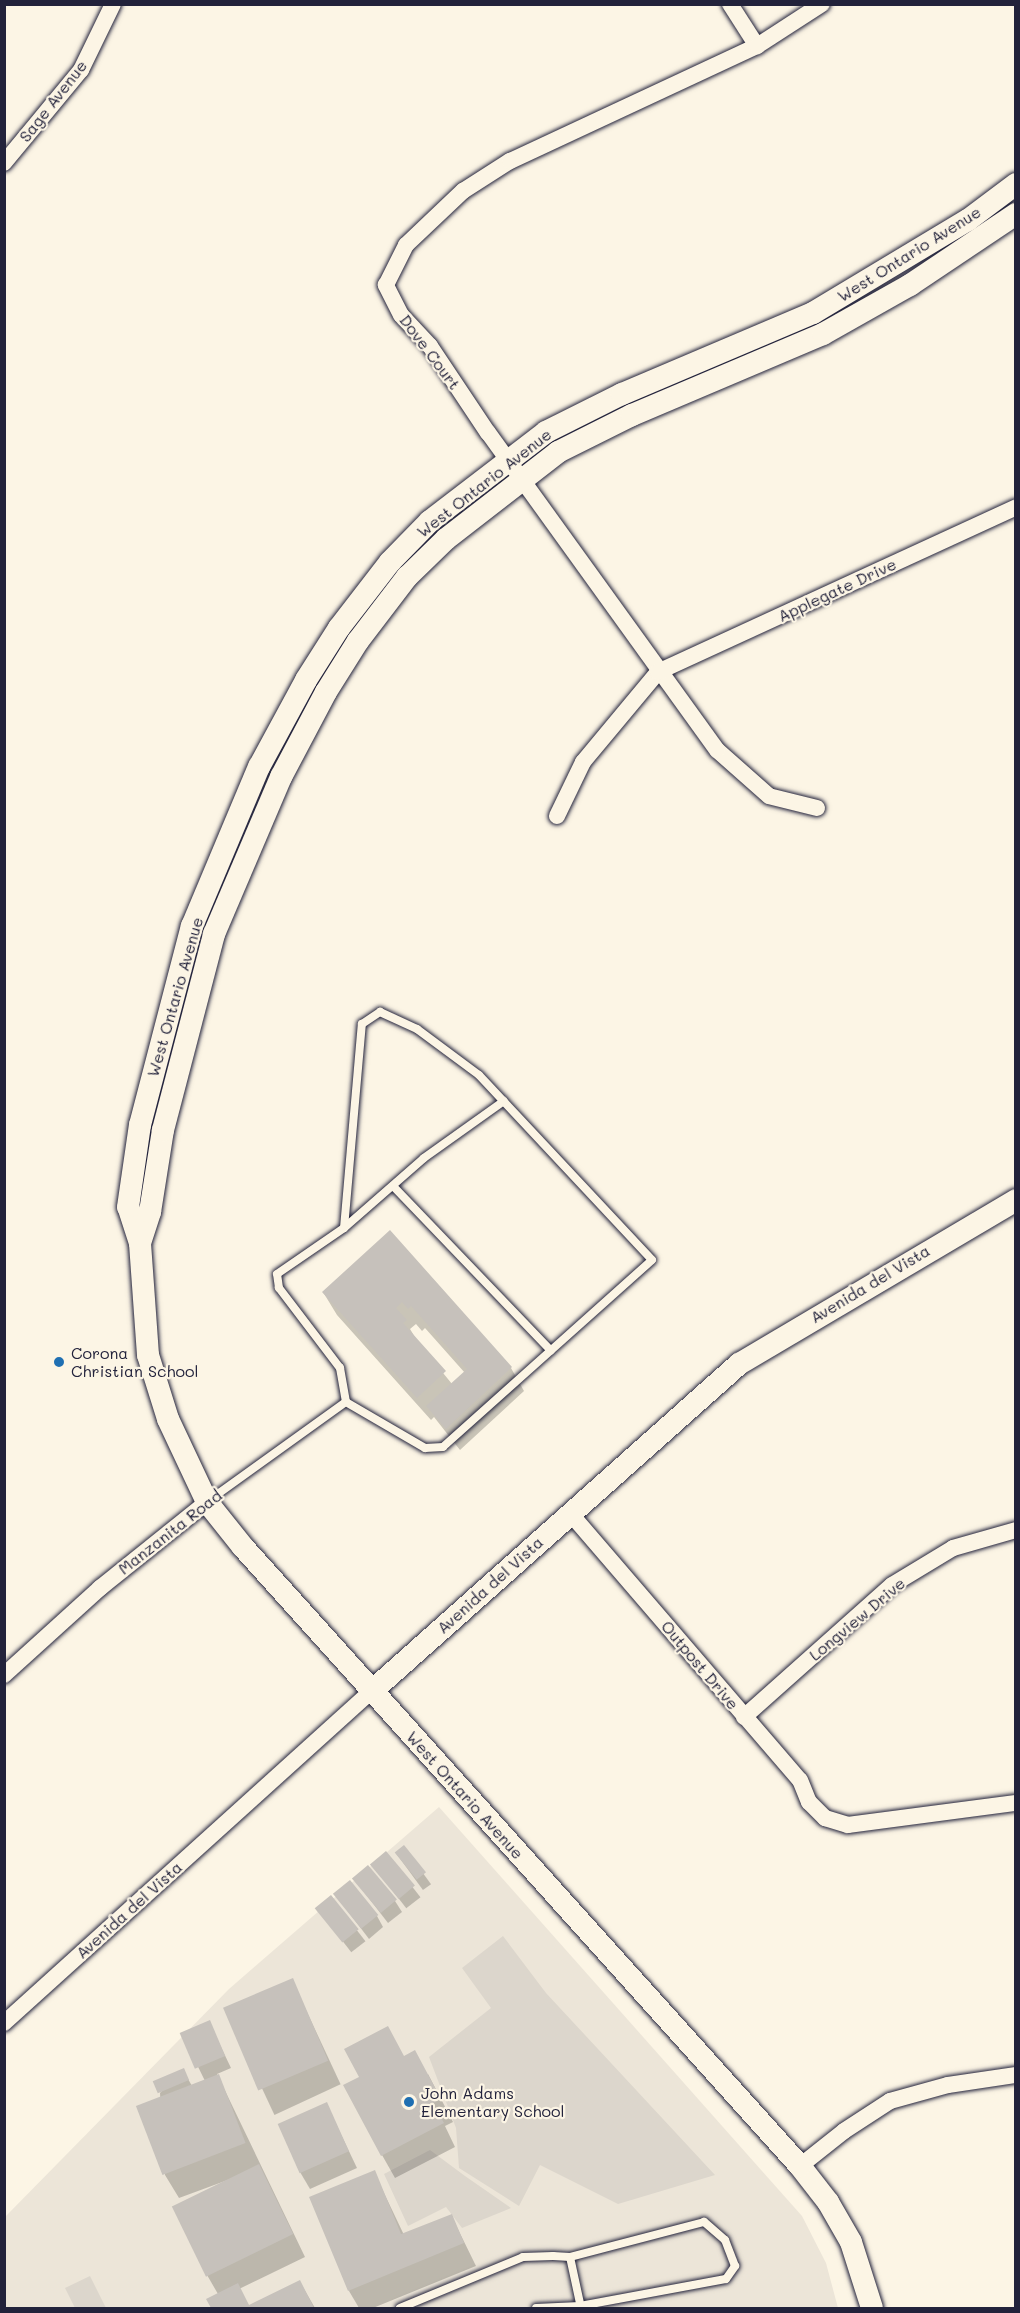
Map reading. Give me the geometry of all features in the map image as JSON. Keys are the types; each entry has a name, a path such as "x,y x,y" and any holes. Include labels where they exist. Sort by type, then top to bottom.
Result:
{"main road":[{"name":"West Ontario Avenue","path":"872,2308 851,2242 828,2202 800,2166 372,1691 207,1502 168,1419 148,1355 140,1243 128,1207 146,1102 192,926 260,767 333,637 390,562 430,521 546,432 622,394 813,313 958,227 1016,184"},
{"name":"West Ontario Avenue","path":"140,1243 150,1212 163,1130 214,934 281,777 326,692 358,641 407,577 446,539 558,452 632,415 823,334 919,279 1016,213"},
{"name":"Avenida del Vista","path":"372,1691 739,1364 1016,1200"}],"street":[{"name":"Sage Avenue","path":"4,163 81,70 113,4"},
{"path":"730,4 757,46"},
{"name":"Dove Court","path":"817,808 769,796 717,750 658,672 430,346 401,315 386,285 406,245 463,191 510,161 757,46 822,4"},
{"name":"Applegate Drive","path":"658,672 1016,507"},
{"path":"557,816 583,762 658,672"},
{"name":"Manzanita Road","path":"7,1667 207,1502"},
{"name":"Outpost Drive","path":"570,1513 744,1718 800,1780 809,1802 825,1818 848,1825 1016,1803"},
{"name":"Longview Drive","path":"744,1718 892,1585 953,1548 1016,1530"},
{"name":"Avenida del Vista","path":"4,2023 372,1691"},
{"path":"800,2166 844,2131 890,2102 948,2085 1016,2075"}],"lane":[{"path":"344,1228 363,1024 380,1012 417,1029 480,1075 652,1260 443,1448 425,1448 346,1402 340,1368 279,1288 277,1274 344,1228 393,1186 504,1101"},
{"path":"393,1186 551,1351"},
{"name":"Manzanita Road","path":"207,1502 346,1402"},
{"path":"399,2308 523,2257 570,2257 704,2222 725,2240 735,2266 726,2278 580,2307 536,2308"},
{"path":"570,2257 580,2307"}],"shaded area":[{"name":"John Adams Elementary School","path":"439,1807 802,2216 826,2263 838,2308 5,2308 4,2218 229,1989"},
{"path":"503,1936 546,1993 715,2175 618,2204 540,2165 519,2206 459,2168 456,2128 429,2057 491,2008 462,1968"},
{"path":"430,2150 511,2208 462,2228 446,2207 408,2226 384,2174"},
{"path":"90,2276 106,2308 75,2308 65,2288"}],"building":[{"path":"390,1230 512,1367 446,1429 426,1406 467,1369 411,1306 408,1309 402,1302 396,1308 407,1320 403,1323 446,1371 417,1398 322,1292"},
{"path":"404,1845 426,1872 417,1880 395,1853"},
{"path":"386,1851 415,1885 399,1899 370,1864"},
{"path":"368,1865 397,1899 381,1913 352,1878"},
{"path":"350,1880 378,1915 361,1929 333,1894"},
{"path":"331,1895 359,1929 342,1942 315,1908"},
{"path":"293,1978 328,2061 258,2091 223,2008"},
{"path":"210,2020 225,2056 195,2069 180,2033"},
{"path":"388,2026 404,2056 415,2050 441,2099 433,2103 444,2123 381,2156 343,2085 359,2077 344,2049"},
{"path":"184,2068 189,2080 158,2093 153,2081"},
{"path":"219,2074 246,2143 162,2175 136,2106"},
{"path":"327,2102 349,2151 300,2173 278,2124"},
{"path":"259,2164 293,2234 206,2277 172,2207"},
{"path":"375,2170 401,2234 452,2214 464,2243 348,2291 309,2197"},
{"path":"300,2280 314,2308 211,2308 206,2299 238,2283 249,2305"}],"place":[{"name":"Corona Christian School","path":"59,1362"},
{"name":"John Adams Elementary School","path":"409,2102"}]}
